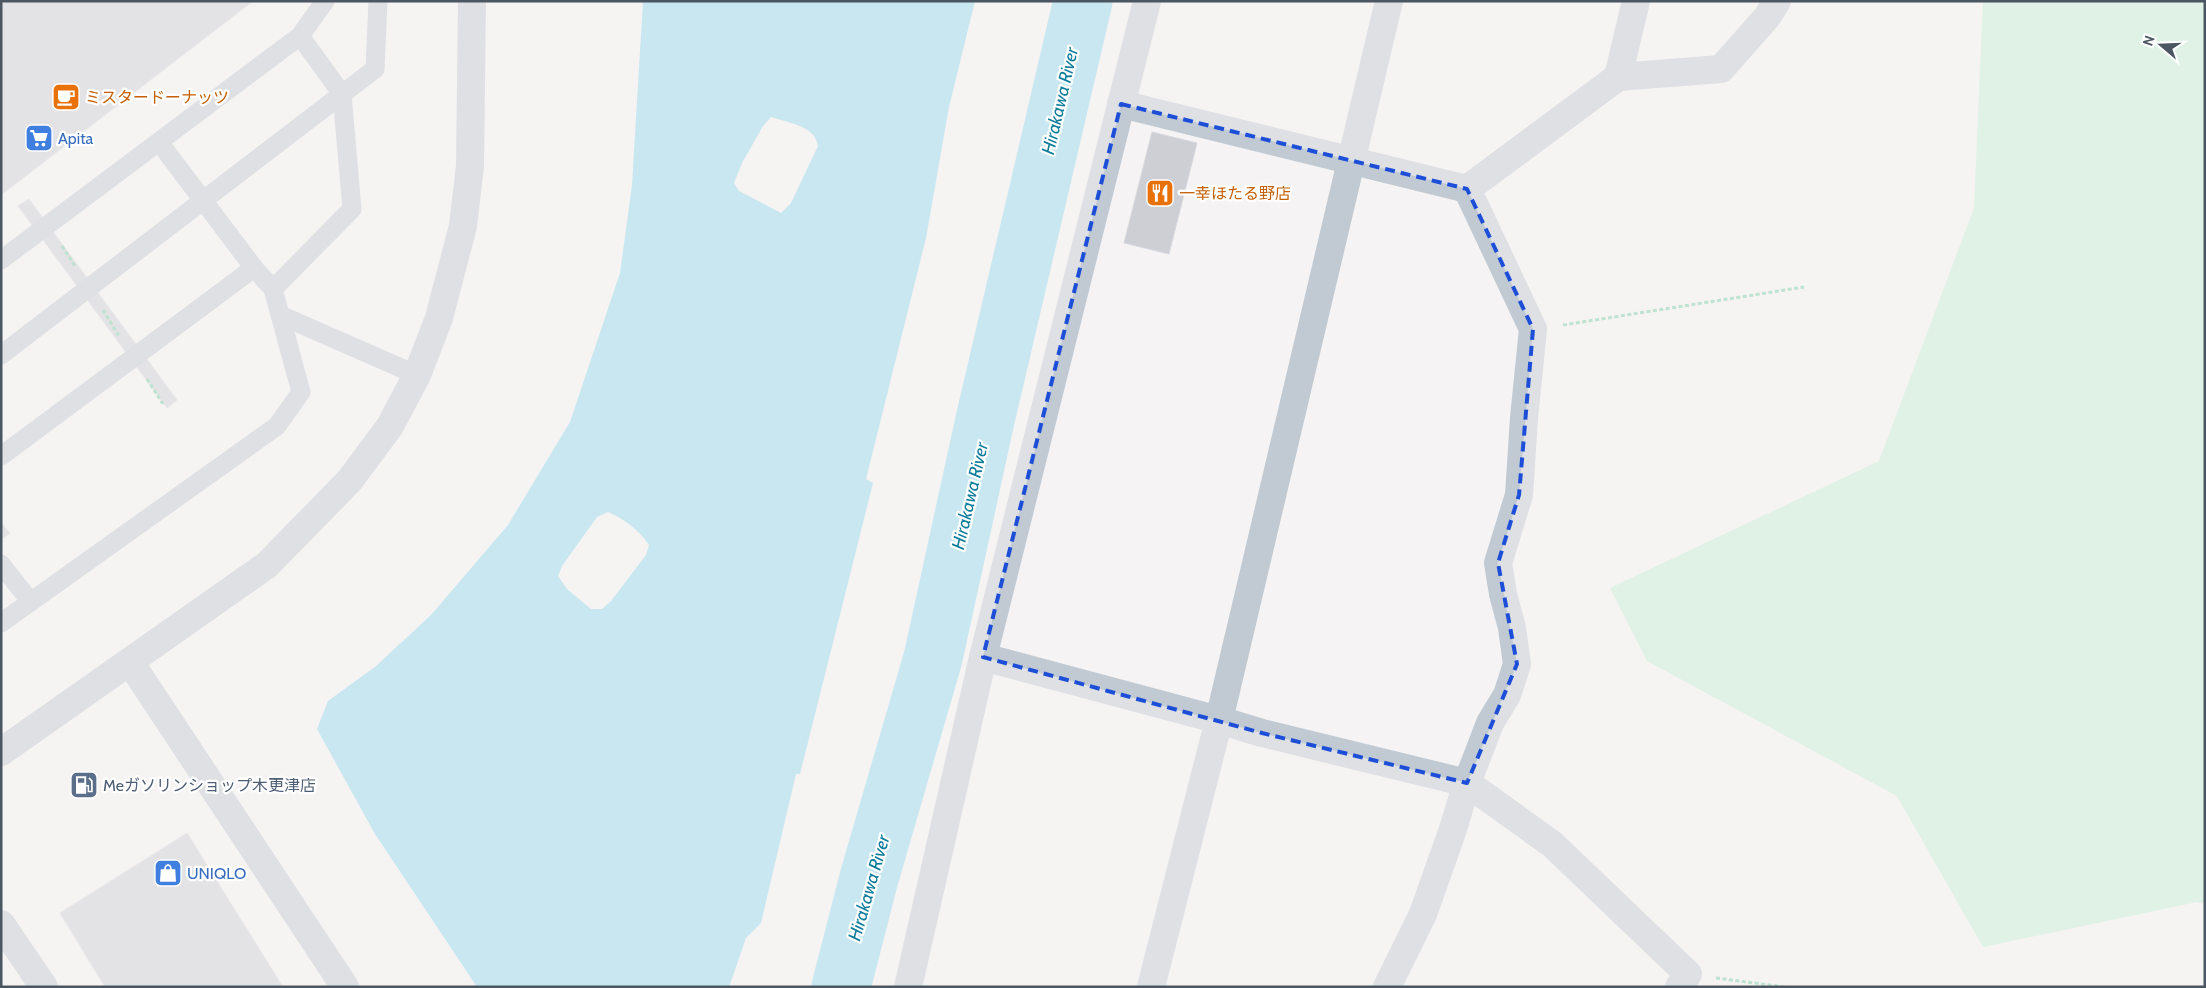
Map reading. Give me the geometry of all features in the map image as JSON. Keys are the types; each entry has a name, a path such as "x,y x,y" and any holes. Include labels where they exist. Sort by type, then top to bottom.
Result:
{"street":[{"path":"1,752 267,565 350,480 390,426 417,376 439,318 463,226 470,166 472,1"},
{"path":"908,987 983,657 1147,1"},
{"path":"1151,987 1219,720 1389,1"},
{"path":"1618,77 1636,1"},
{"path":"1467,189 1618,77 1721,69 1767,18 1777,1"},
{"path":"1121,104 1352,159 1467,189"},
{"path":"1387,987 1423,914 1467,783 1490,723 1508,695 1517,664 1512,628 1503,594 1498,563 1519,495 1533,329 1467,189"},
{"path":"983,657 1262,733 1467,783 1552,844 1684,981"},
{"path":"130,662 345,987"},
{"path":"1,924 44,987"}],"lane":[{"path":"1,260 300,36 325,1"},
{"path":"1,355 375,69 378,1"},
{"path":"273,289 352,210 342,94 300,36"},
{"path":"1,623 277,426 301,392 273,289 254,268 159,142"},
{"path":"1,456 254,268"},
{"path":"280,315 417,376"},
{"path":"1,564 30,601"}],"path":[{"path":"1533,329 1804,287"},
{"path":"1684,981 1785,987"}],"highlighted area":[{"path":"1121,104 1467,189 1533,329 1519,495 1498,563 1517,664 1467,783 1262,733 983,657"}],"green space":[{"path":"1983,1 2205,1 2205,904 2197,902 1983,947 1897,796 1647,661 1610,588 1879,461 1974,208"}],"water":[{"path":"643,1 975,1 949,107 926,238 866,479 873,483 800,774 796,774 761,923 746,938 729,987 477,987 375,834 317,729 328,701 376,666 431,615 508,525 570,422 620,273 632,185","holes":["771,117 806,129 812,133 818,146 791,203 781,213 739,191 734,183 742,163 763,126","608,512 620,518 641,534 649,545 646,555 611,601 602,609 591,609 567,589 558,576 562,566 597,517"]}],"building":[{"name":"Apita","path":"1,1 253,1 1,195"},
{"name":"一幸ほたる野店","path":"1152,132 1197,143 1169,254 1124,243"},
{"path":"29,199 177,400 167,408 18,206"},
{"path":"1,523 10,533 1,540"},
{"name":"UNIQLO","path":"187,833 283,987 105,987 60,913"}],"waterway":[{"name":"Hirakawa River","path":"841,987 869,878 933,658 985,420 1083,1"}],"place":[{"name":"ミスタードーナッツ","path":"66,97"},
{"name":"Apita","path":"39,138"},
{"name":"一幸ほたる野店","path":"1160,193"},
{"name":"Meガソリンショップ木更津店","path":"84,785"},
{"name":"UNIQLO","path":"168,873"}]}
